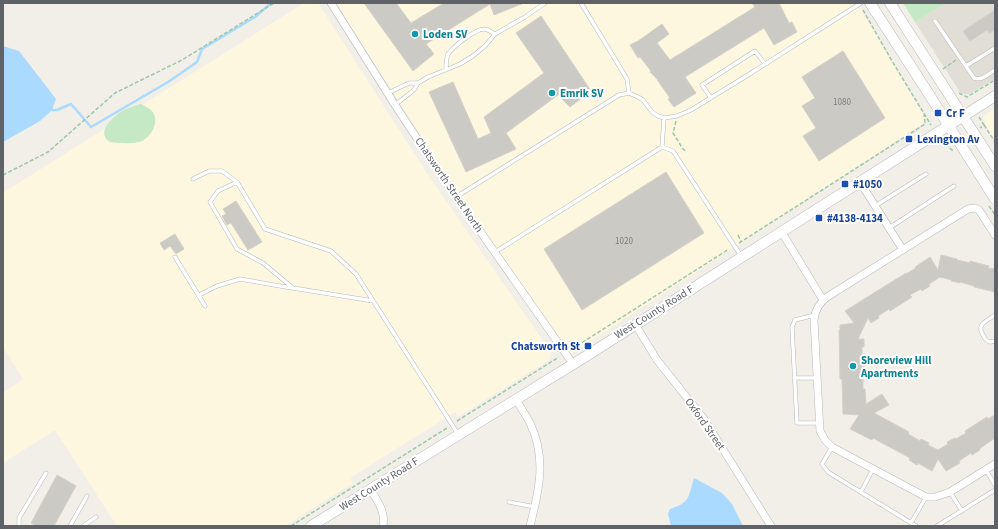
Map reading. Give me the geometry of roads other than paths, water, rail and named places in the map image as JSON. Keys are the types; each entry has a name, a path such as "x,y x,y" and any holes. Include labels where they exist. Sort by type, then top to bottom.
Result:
{"street":[{"name":"Chatsworth Street North","path":"331,3 395,105 456,197 573,364"},
{"path":"864,3 948,125 995,199"},
{"path":"890,3 995,166"},
{"name":"West County Road F","path":"311,526 573,364 995,96"},
{"path":"860,182 903,250"},
{"path":"995,235 979,210 975,208 968,209 823,300 815,315 820,431 825,440 832,447 926,497 935,497 950,492 995,464"},
{"path":"781,232 823,300"},
{"name":"Oxford Street","path":"636,324 657,360 704,420 771,526"},
{"path":"516,399 535,436 540,464 539,490 530,526"},
{"path":"370,489 381,507 383,514 383,526"}],"lane":[{"path":"395,105 414,90 418,83 435,73 460,64 485,46 495,34 525,17 545,3"},
{"path":"581,3 627,79 629,93"},
{"path":"456,197 619,95 629,93 638,97 643,100 652,112 664,118 675,116 691,110 864,3"},
{"path":"935,21 974,78 980,79 995,70"},
{"path":"446,70 448,55 457,44 480,29 486,29 495,34"},
{"path":"966,66 995,48"},
{"path":"711,98 702,85 756,51 765,64"},
{"path":"388,93 409,83 418,83"},
{"path":"662,147 664,118"},
{"path":"662,147 673,151 741,257"},
{"path":"494,253 662,147"},
{"path":"193,179 209,171 222,171 237,182 265,229 331,250 356,274 458,435"},
{"path":"875,206 926,174"},
{"path":"237,182 218,190 210,202 237,248 263,263 293,288"},
{"path":"889,228 954,186"},
{"path":"175,257 206,306"},
{"path":"199,295 217,286 240,280 374,301"},
{"path":"815,315 795,320 792,328 797,423 819,423"},
{"path":"995,315 982,324 980,328 981,333 986,340 990,342 995,341"},
{"path":"794,378 817,378"},
{"path":"832,447 822,464 828,472 916,526"},
{"path":"861,492 872,469"},
{"path":"986,470 995,485"},
{"path":"19,526 19,518 46,472"},
{"path":"937,526 995,490"},
{"path":"950,492 962,511"},
{"path":"70,526 87,496"},
{"path":"911,523 926,497"},
{"path":"509,502 535,507"},
{"path":"83,526 96,517"}],"water":[{"path":"3,46 19,51 56,99 52,110 40,121 3,142"},
{"path":"694,478 722,493 732,504 743,526 671,526 668,514 670,509 682,504 688,498"}],"waterway":[{"path":"52,110 57,110 71,104 91,127 168,82 197,62 202,49 255,17 271,3"}],"place":[{"name":"Loden SV","path":"415,34"},
{"name":"Emrik SV","path":"552,93"},
{"name":"Cr F","path":"938,113"},
{"name":"Lexington Av","path":"909,139"},
{"name":"#1050","path":"845,184"},
{"name":"#4138-4134","path":"819,218"},
{"name":"Chatsworth St","path":"588,346"},
{"name":"Shoreview Hill Apartments","path":"853,366"}]}
